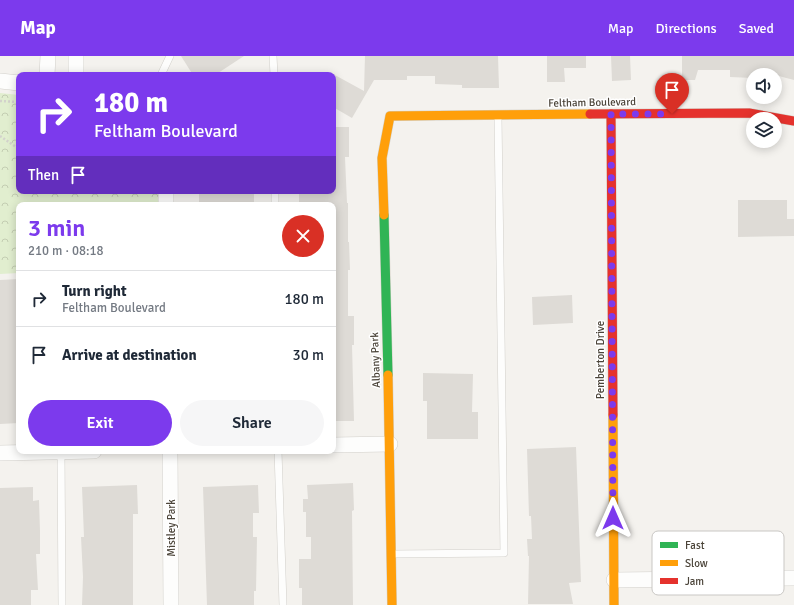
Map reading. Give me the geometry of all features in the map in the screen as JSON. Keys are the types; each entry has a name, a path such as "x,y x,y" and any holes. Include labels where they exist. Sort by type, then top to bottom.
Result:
{"street":[{"path":"47,72 48,56"},
{"path":"76,56 76,72"},
{"path":"0,81 16,83"},
{"name":"Feltham Boulevard","path":"390,116 749,113 794,121"},
{"name":"Pemberton Drive","path":"611,114 614,605"},
{"name":"Albany Park","path":"390,116 382,158 390,444 392,605"},
{"path":"336,445 390,444"},
{"path":"0,453 16,452"},
{"name":"Mistley Park","path":"170,454 171,605"},
{"path":"784,578 794,578"},
{"path":"614,580 652,580"}],"lane":[{"path":"162,72 170,56"},
{"path":"274,56 274,72"},
{"path":"391,554 504,553 498,115"},
{"path":"61,454 62,605"},
{"path":"278,454 283,605"}],"path":[{"path":"0,101 16,102"},
{"path":"0,136 16,147"}],"green space":[{"path":"0,93 16,95 16,194 158,194 158,202 16,202 16,273 0,274"}],"building":[{"path":"181,56 244,56 220,72 191,72"},
{"path":"365,56 498,56 499,88 462,88 462,85 435,84 435,76 407,76 407,80 374,80 352,118 336,109 336,76 364,91"},
{"path":"547,56 586,56 586,68 564,68 565,82 547,82"},
{"path":"611,56 630,56 631,80 612,81"},
{"path":"682,56 794,56 794,80 782,77 782,68 746,68 746,78 730,77 730,70 698,70 695,80 682,80"},
{"path":"336,127 349,127 349,157 345,157 350,270 348,270 348,316 354,316 354,345 352,345 354,421 336,421 336,202 299,202 299,194 336,194"},
{"path":"199,194 254,194 254,202 199,202"},
{"path":"738,200 787,200 787,219 794,219 794,236 738,237"},
{"path":"16,279 16,423 0,424 0,280"},
{"path":"572,295 573,323 533,325 532,297"},
{"path":"423,373 473,374 472,412 478,412 478,439 427,439 427,401 423,401"},
{"path":"576,447 581,582 569,583 573,604 528,604 529,556 527,539 532,539 531,516 529,516 527,449"},
{"path":"353,483 353,605 302,605 302,588 299,588 299,559 311,559 311,537 306,537 306,512 303,512 303,499 308,499 307,485"},
{"path":"137,485 138,514 133,514 133,605 82,605 83,577 81,537 84,537 82,487"},
{"path":"258,485 259,513 253,513 253,537 257,537 256,591 254,591 254,605 207,605 203,487"},
{"path":"33,487 33,501 39,500 40,554 36,554 38,590 31,590 31,605 0,605 0,488"}],"traffic: fast":[{"path":"384,215 388,375"}],"traffic: slow":[{"path":"384,215 382,158 390,116 590,114"},
{"path":"388,375 392,605"},
{"path":"613,415 614,605"}],"traffic: jam":[{"path":"590,114 749,113 794,121"},
{"path":"611,114 613,415"}],"route":[{"path":"613,518 611,114 672,114"}]}
